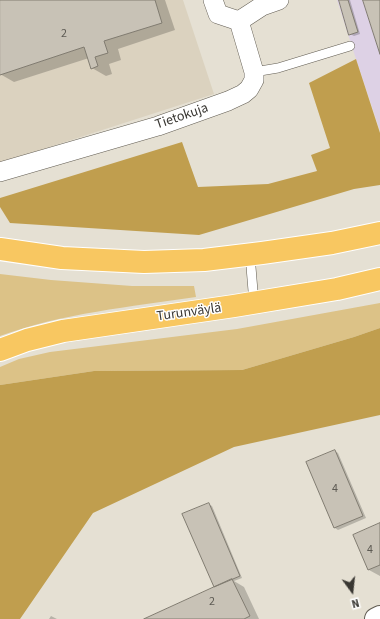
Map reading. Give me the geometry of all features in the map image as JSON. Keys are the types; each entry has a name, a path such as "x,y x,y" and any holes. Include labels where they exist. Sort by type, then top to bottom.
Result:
{"highway":[{"path":"0,249 62,258 144,262 204,260 332,243 380,233"},
{"name":"Turunväylä","path":"0,350 27,340 63,331 254,303 337,289 380,279"}],"street":[{"path":"213,0 218,14 239,21"},
{"path":"239,21 262,6 279,0"},
{"path":"239,21 254,72"},
{"name":"Tietokuja","path":"0,172 158,126 228,101 243,94 249,89 254,80 254,72"},
{"path":"376,619 380,617"}],"lane":[{"path":"254,72 278,68 350,46"},
{"path":"250,255 254,303"}],"shaded area":[{"path":"0,0 183,0 214,94 0,163"},
{"path":"337,0 380,0 380,131 356,59"},
{"path":"356,59 380,133 380,185 354,189 199,235 10,223 0,207 0,198 182,142 198,187 268,184 317,171 311,155 330,148 309,83"},
{"path":"0,274 51,280 132,286 194,286 196,297 72,316 24,328 0,336"},
{"path":"380,303 380,328 242,370 94,371 0,385 0,367 19,359 50,352 237,329"},
{"path":"380,328 380,415 234,447 93,513 20,619 0,619 0,385 94,371 242,370"}],"building":[{"path":"0,0 155,0 162,23 104,41 108,53 95,57 98,66 91,69 84,47 0,75"},
{"path":"339,0 348,0 358,32 349,35"},
{"path":"363,0 380,0 380,54"},
{"path":"335,450 363,516 334,528 306,462"},
{"path":"209,503 240,576 214,587 182,514"},
{"path":"380,523 380,565 368,570 353,535"},
{"path":"232,579 250,616 244,619 144,619"}]}
